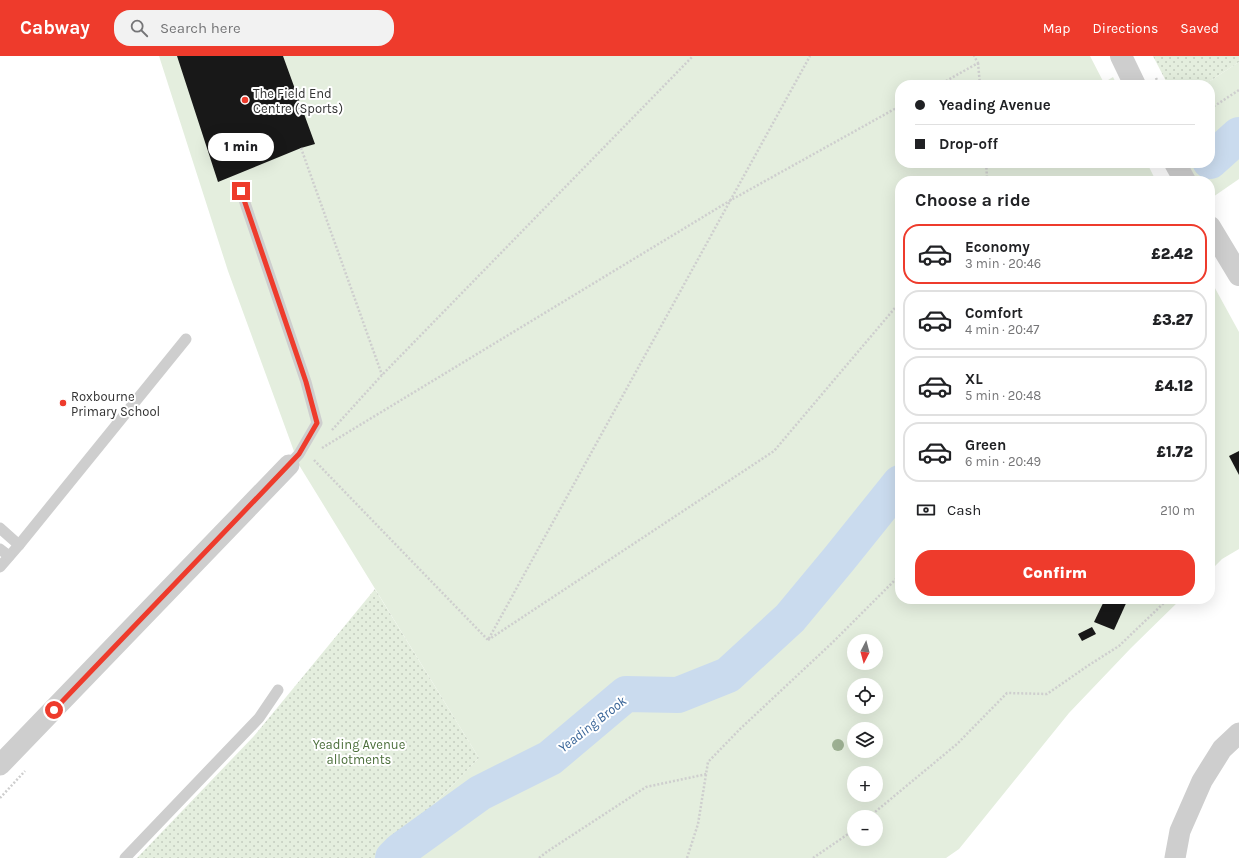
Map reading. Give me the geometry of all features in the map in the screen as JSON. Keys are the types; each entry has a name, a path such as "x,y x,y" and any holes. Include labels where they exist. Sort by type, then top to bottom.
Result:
{"street":[{"path":"1121,56 1133,80"},
{"path":"1215,241 1239,275"},
{"path":"0,765 289,465"},
{"path":"1175,858 1180,831 1202,781 1222,749 1239,733"}],"lane":[{"path":"241,191 306,382 317,423 299,454 289,465"},
{"path":"0,567 4,553 19,545 186,339"},
{"path":"0,528 19,545"},
{"path":"125,858 258,718 278,690"}],"path":[{"path":"330,432 382,375 693,56"},
{"path":"488,640 810,56"},
{"path":"974,56 978,63 980,80"},
{"path":"948,80 978,63"},
{"path":"1215,106 1239,90"},
{"path":"316,451 731,200 895,109"},
{"path":"301,148 382,375"},
{"path":"488,640 774,451 895,308"},
{"path":"310,455 488,640"},
{"path":"687,858 698,824 708,762 740,729 833,642 895,580"},
{"path":"878,810 957,744 1007,693 1047,694 1120,646 1163,604"},
{"path":"540,858 548,851 646,787 707,774"},
{"path":"814,858 847,835"}],"green space":[{"path":"159,56 1090,56 1102,80 895,80 895,168 1150,168 1154,176 895,176 895,604 1176,604 1131,648 1069,713 959,849 946,858 382,858 479,758 299,465 228,271"},
{"path":"1153,56 1239,56 1239,62 1212,80 1165,80"},
{"path":"1239,62 1239,179 1215,196 1215,176 1183,176 1180,168 1215,168 1215,80 1212,80"},
{"path":"1215,288 1239,332 1239,549 1222,559 1215,566"},
{"name":"Yeading Avenue allotments","path":"375,589 479,758 382,858 137,858 254,736"}],"building":[{"name":"The Field End Centre (Sports)","path":"177,56 283,56 315,144 301,148 218,182"},
{"path":"1239,451 1239,475 1229,456"},
{"path":"1103,604 1126,604 1114,630 1094,622"},
{"path":"1092,627 1096,634 1082,641 1078,634"}],"waterway":[{"name":"Yeading Brook","path":"1215,157 1239,135"},
{"name":"Yeading Brook","path":"393,858 401,850 480,793 550,758 626,694 678,695 728,675 790,618 895,489"}],"place":[{"name":"The Field End Centre (Sports)","path":"245,100"},
{"name":"Roxbourne Primary School","path":"63,403"}],"route":[{"path":"54,710 299,454 317,423 306,382 241,191"}]}
